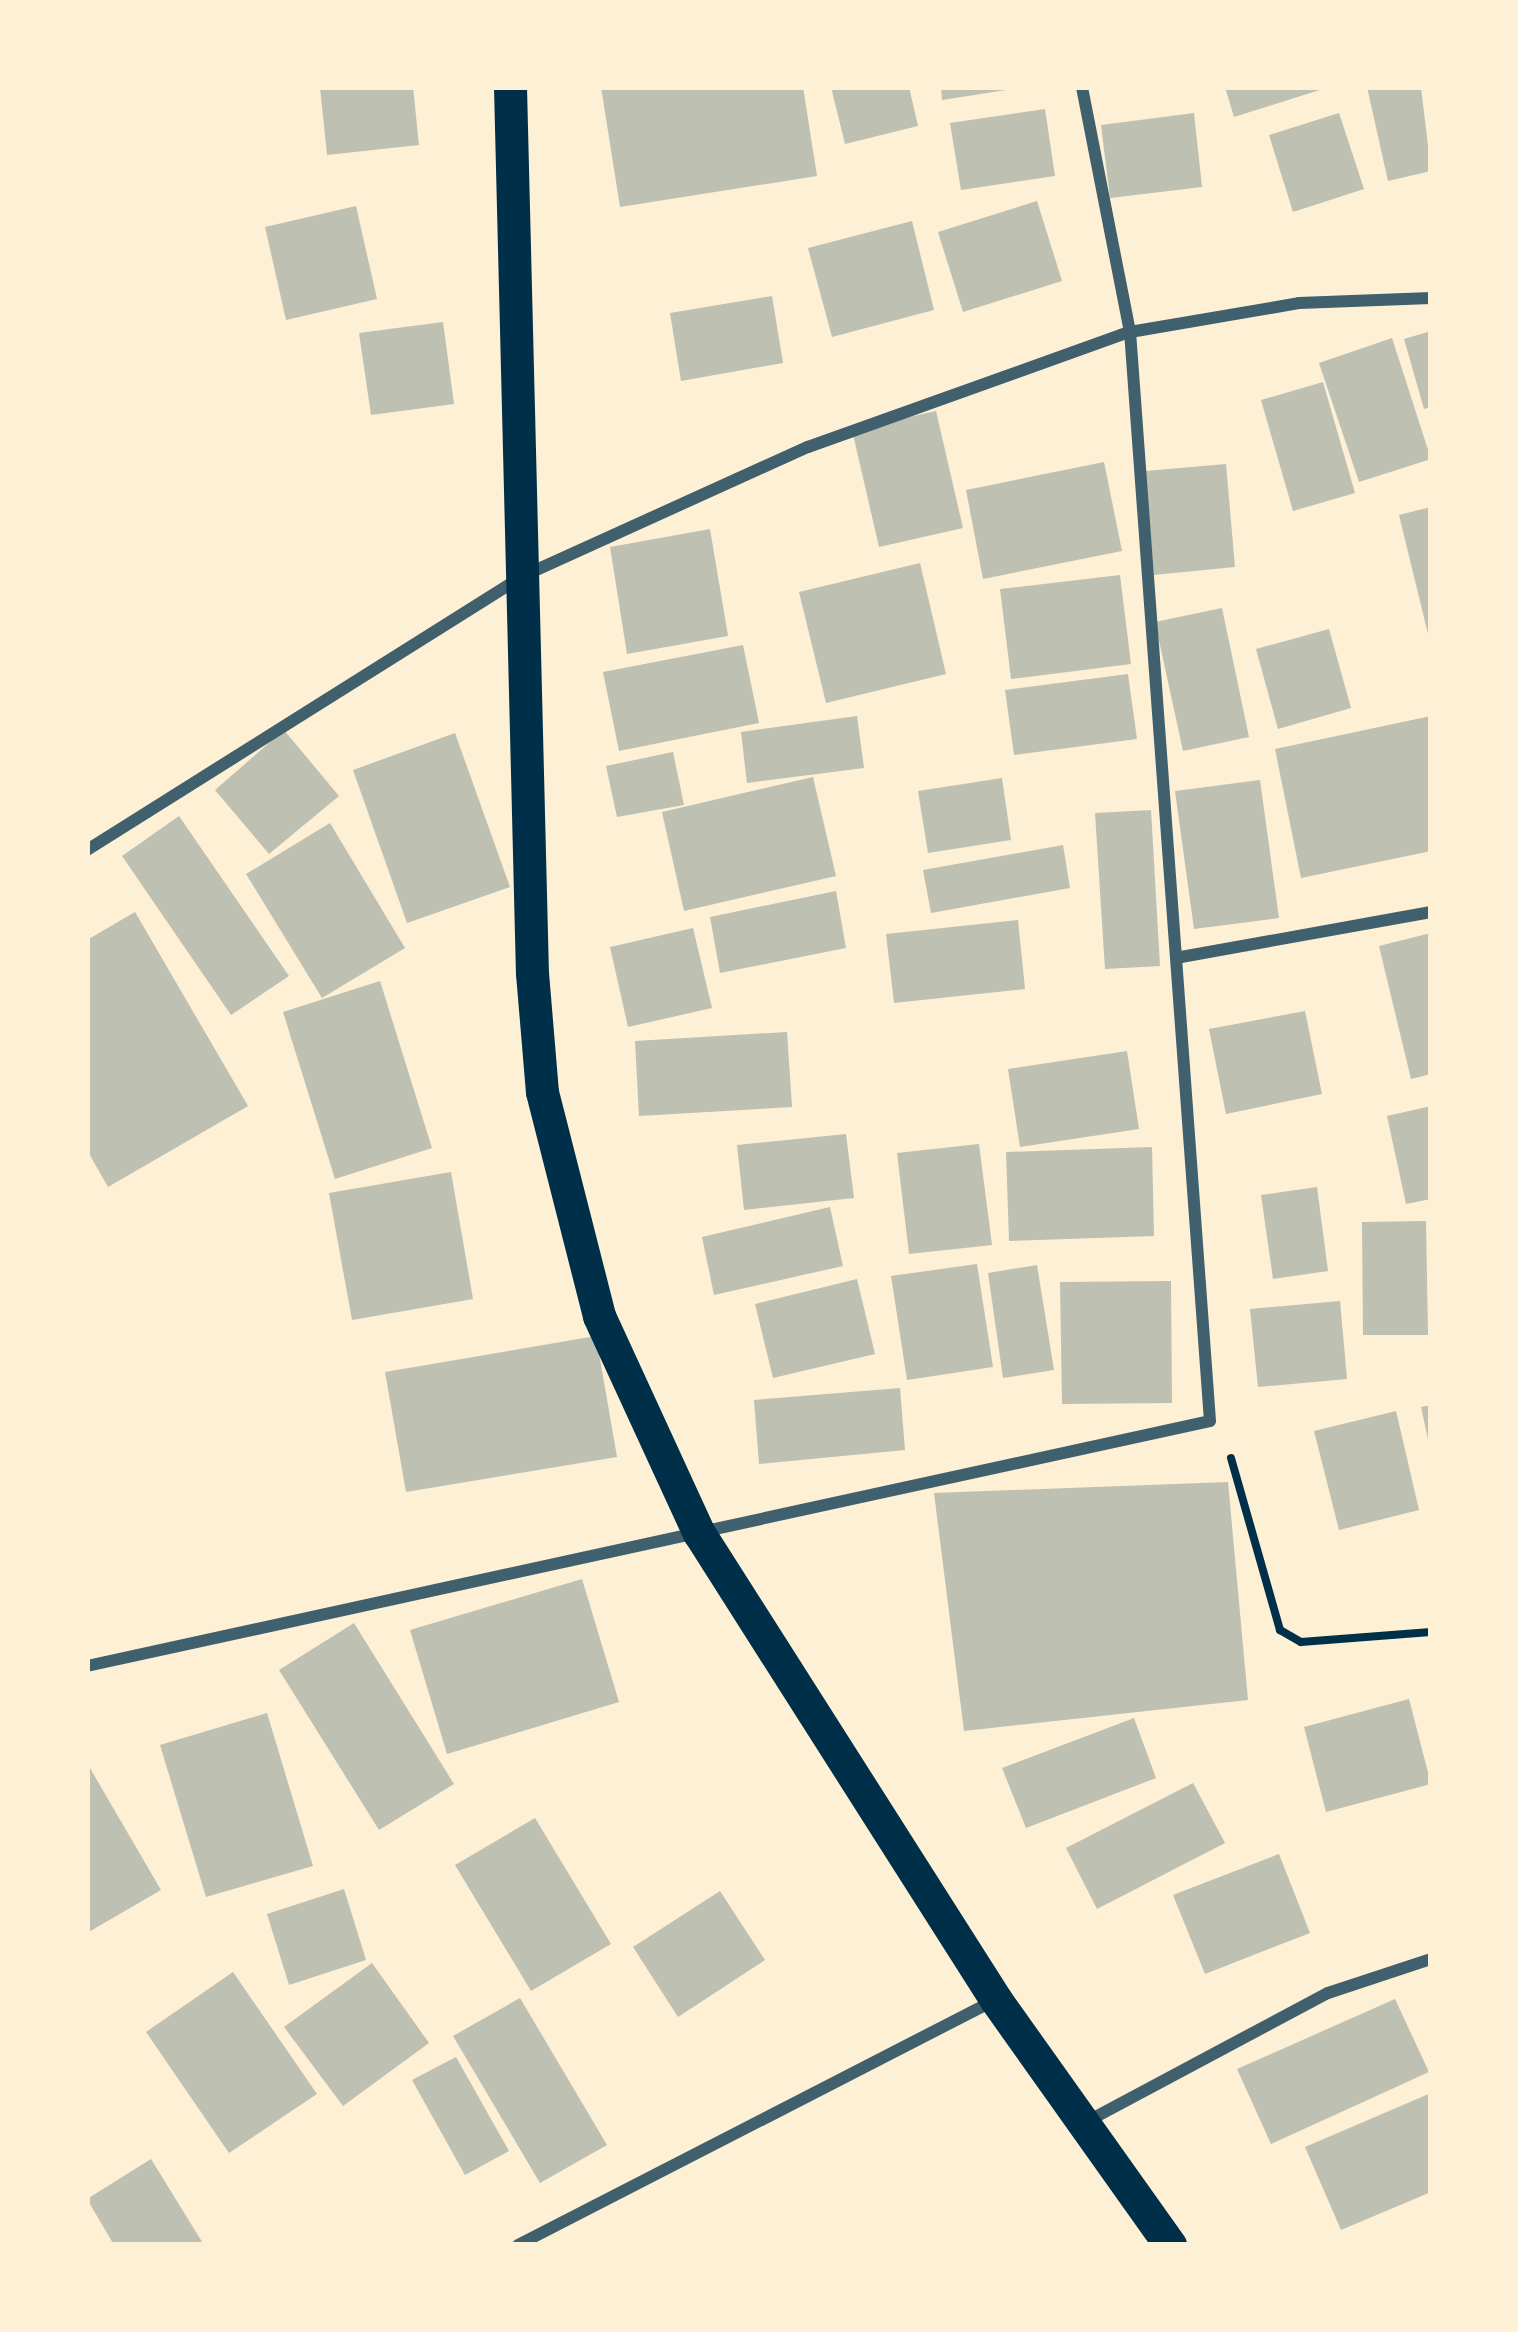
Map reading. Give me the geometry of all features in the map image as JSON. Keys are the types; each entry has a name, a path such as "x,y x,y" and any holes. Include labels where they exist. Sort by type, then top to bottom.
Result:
{"highway":[{"path":"510,87 523,576 524,861 542,1092 599,1316 700,1533 996,2000 1170,2245"}],"street":[{"path":"87,1666 1210,1421 1181,957 1130,332 1082,87"},
{"path":"87,850 523,576 808,447 1130,332 1299,303 1431,298"},
{"path":"1181,957 1431,912"},
{"path":"1081,2125 1328,1993 1431,1959"},
{"path":"518,2245 996,2000"}],"path":[{"path":"1210,1421 1239,1474 1280,1630 1301,1642 1431,1632"}],"building":[{"path":"320,87 413,87 419,145 327,155"},
{"path":"601,87 803,87 817,176 620,207"},
{"path":"831,87 909,87 918,126 845,144"},
{"path":"941,87 1005,87 1006,90 942,100"},
{"path":"1225,87 1326,87 1326,88 1234,117"},
{"path":"1367,87 1421,87 1431,171 1388,181"},
{"path":"1045,109 1055,176 961,190 950,123"},
{"path":"1194,113 1202,187 1110,198 1101,125"},
{"path":"1339,113 1364,189 1293,212 1269,135"},
{"path":"1037,201 1062,281 963,312 938,232"},
{"path":"356,206 377,299 286,320 265,227"},
{"path":"912,221 934,310 832,337 808,248"},
{"path":"772,296 783,363 681,381 670,313"},
{"path":"443,322 454,404 371,415 359,333"},
{"path":"1431,331 1431,407 1424,409 1404,339"},
{"path":"1392,338 1431,459 1359,482 1319,363"},
{"path":"1323,382 1355,493 1293,511 1261,400"},
{"path":"936,411 963,528 879,547 852,430"},
{"path":"1104,462 1122,551 983,579 966,490"},
{"path":"1226,464 1235,567 1154,575 1145,471"},
{"path":"1431,507 1431,638 1429,638 1399,515"},
{"path":"710,529 728,636 627,654 610,547"},
{"path":"920,563 946,674 826,703 799,592"},
{"path":"1120,575 1131,664 1011,679 1000,589"},
{"path":"1222,608 1249,737 1183,751 1155,622"},
{"path":"1329,629 1351,708 1278,729 1256,649"},
{"path":"743,645 759,723 619,751 603,672"},
{"path":"1128,674 1137,739 1014,755 1005,690"},
{"path":"857,716 864,768 747,783 741,732"},
{"path":"1431,716 1431,851 1301,878 1275,749"},
{"path":"284,730 339,796 269,854 215,790"},
{"path":"455,733 510,887 407,923 353,770"},
{"path":"673,752 684,805 617,817 606,766"},
{"path":"813,777 836,876 684,911 662,812"},
{"path":"1002,778 1011,840 928,853 918,791"},
{"path":"1260,780 1279,918 1194,929 1175,791"},
{"path":"1151,810 1160,966 1105,969 1095,813"},
{"path":"179,816 289,976 231,1015 122,856"},
{"path":"330,823 405,948 322,998 246,874"},
{"path":"1063,845 1070,888 931,913 923,870"},
{"path":"836,891 846,948 720,973 710,917"},
{"path":"135,912 248,1106 108,1187 87,1150 87,940"},
{"path":"1018,920 1025,989 894,1003 886,934"},
{"path":"693,928 712,1008 628,1027 610,947"},
{"path":"1431,933 1431,1074 1411,1079 1379,946"},
{"path":"380,981 432,1148 335,1179 283,1012"},
{"path":"1305,1011 1322,1094 1226,1114 1209,1029"},
{"path":"787,1032 792,1107 639,1116 635,1041"},
{"path":"1127,1051 1139,1129 1020,1147 1008,1069"},
{"path":"1431,1106 1431,1199 1406,1204 1387,1116"},
{"path":"846,1134 854,1198 744,1210 737,1145"},
{"path":"979,1144 992,1245 909,1254 897,1153"},
{"path":"1152,1147 1154,1236 1009,1241 1006,1152"},
{"path":"451,1172 473,1299 352,1320 329,1193"},
{"path":"1317,1187 1328,1271 1273,1279 1261,1195"},
{"path":"830,1207 843,1266 714,1295 702,1237"},
{"path":"1426,1221 1428,1335 1363,1335 1362,1222"},
{"path":"977,1264 993,1367 907,1380 891,1276"},
{"path":"1037,1265 1054,1370 1003,1378 988,1273"},
{"path":"857,1279 875,1354 773,1378 755,1304"},
{"path":"1171,1281 1172,1403 1062,1404 1060,1282"},
{"path":"1340,1301 1347,1379 1258,1387 1250,1309"},
{"path":"596,1336 617,1457 406,1492 385,1372"},
{"path":"900,1388 905,1450 759,1464 754,1400"},
{"path":"1431,1405 1431,1444 1429,1444 1421,1407"},
{"path":"1396,1411 1419,1510 1339,1530 1314,1431"},
{"path":"1228,1482 1248,1700 964,1731 934,1493"},
{"path":"582,1579 619,1702 447,1754 410,1630"},
{"path":"354,1623 454,1784 379,1830 279,1670"},
{"path":"1409,1699 1431,1784 1326,1812 1304,1727"},
{"path":"267,1713 313,1866 206,1897 160,1745"},
{"path":"1134,1718 1156,1778 1026,1828 1002,1768"},
{"path":"87,1763 161,1890 87,1933"},
{"path":"1193,1783 1225,1843 1097,1909 1066,1848"},
{"path":"535,1818 611,1944 531,1991 455,1865"},
{"path":"1279,1854 1310,1933 1205,1974 1173,1895"},
{"path":"344,1889 366,1960 289,1985 267,1914"},
{"path":"720,1891 765,1960 678,2017 633,1947"},
{"path":"372,1963 429,2043 343,2106 284,2027"},
{"path":"233,1972 317,2094 229,2153 146,2032"},
{"path":"520,1998 607,2145 540,2183 453,2036"},
{"path":"1395,1999 1429,2072 1271,2144 1237,2069"},
{"path":"456,2057 509,2151 465,2175 412,2080"},
{"path":"1431,2093 1431,2192 1341,2230 1305,2147"},
{"path":"151,2159 204,2245 114,2245 87,2199"}]}
